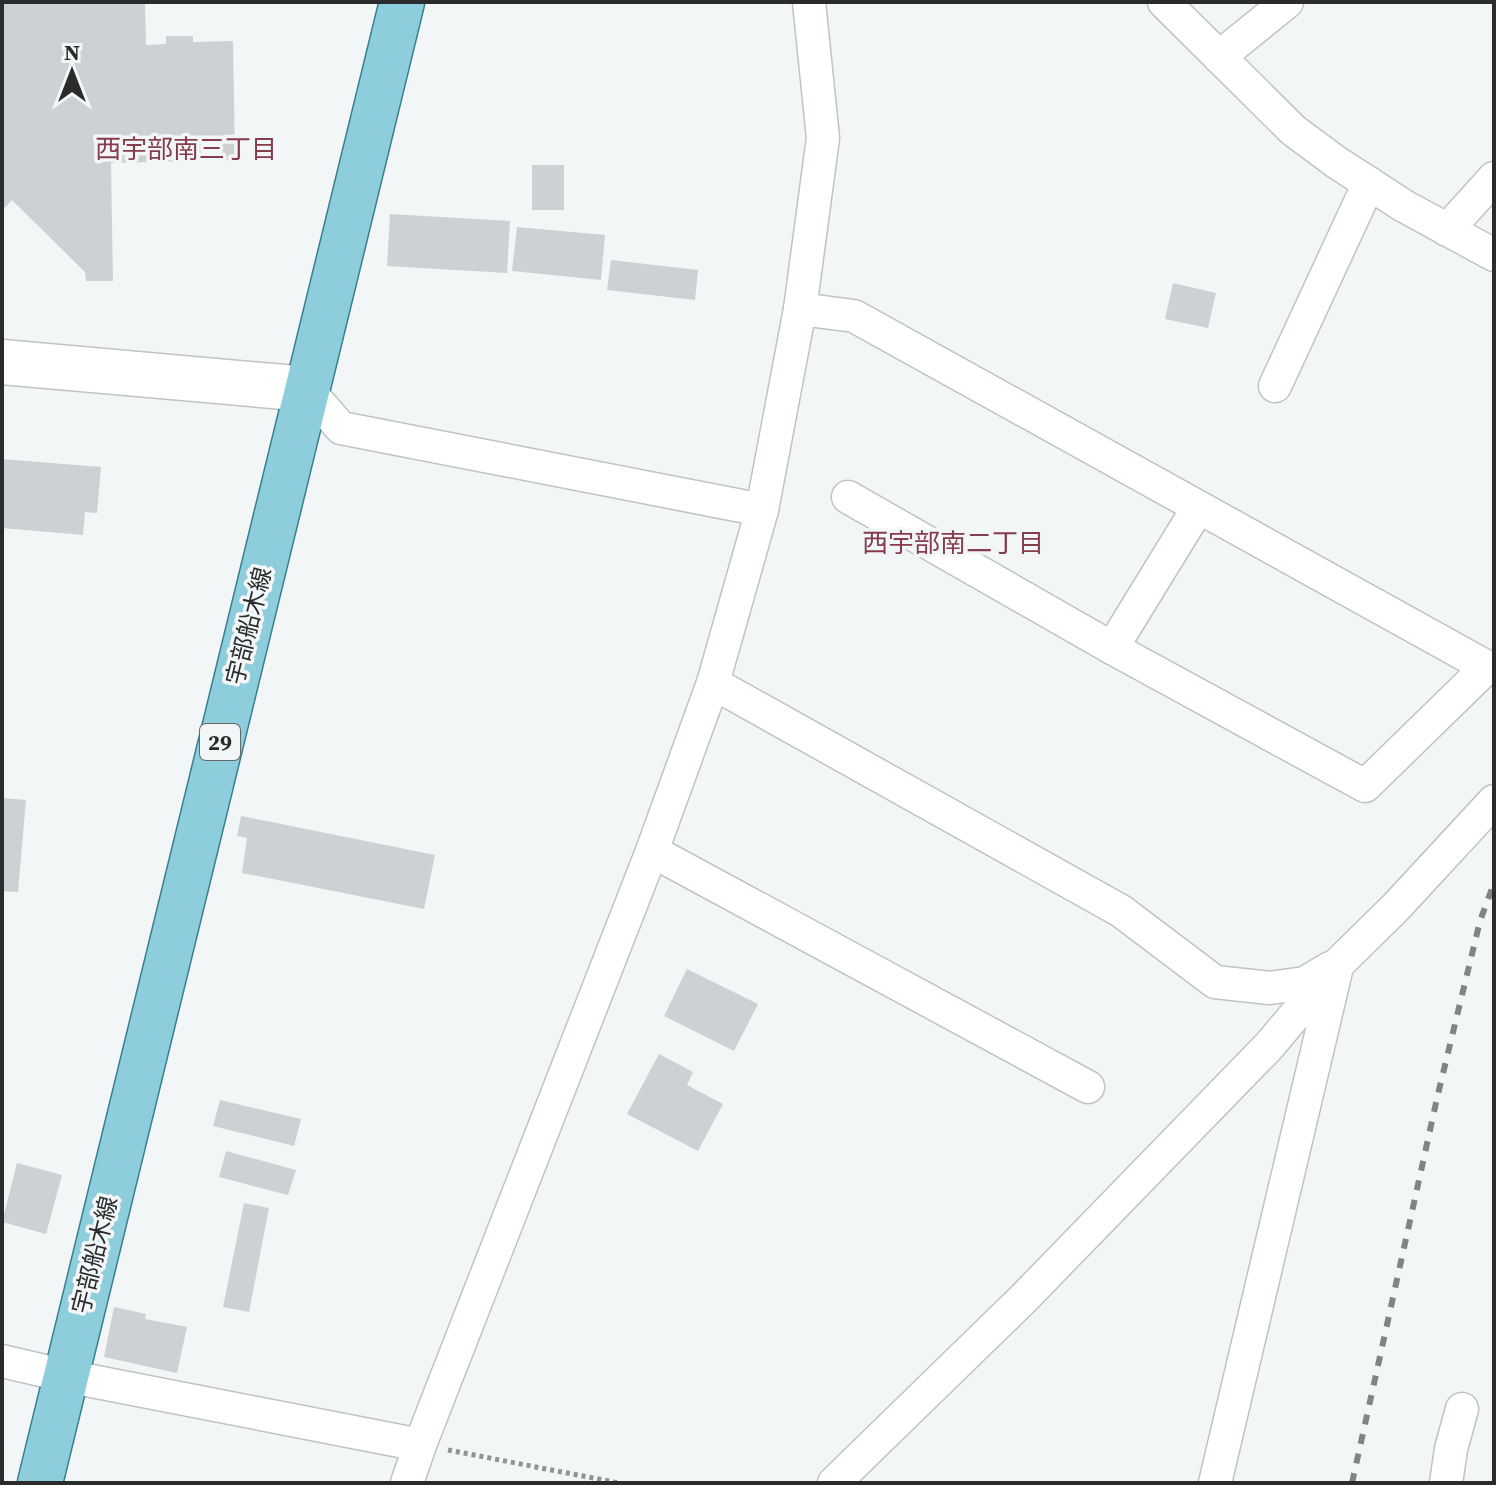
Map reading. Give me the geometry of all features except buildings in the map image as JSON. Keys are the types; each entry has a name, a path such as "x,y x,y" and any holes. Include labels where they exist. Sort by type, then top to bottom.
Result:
{"main road":[{"name":"宇部船木線","path":"40,1483 402,2"}],"street":[{"path":"407,1483 652,851 713,683 762,510 800,309 823,138 809,2"},
{"path":"1164,2 1293,130 1404,206 1494,255"},
{"path":"1219,57 1287,2"},
{"path":"1447,230 1494,178"},
{"path":"1275,386 1369,183"},
{"path":"800,309 854,316 1487,667 1365,786 1112,648 848,497"},
{"path":"2,362 307,389 341,428 762,510"},
{"path":"1112,648 1198,508"},
{"path":"713,683 1121,911 1215,982 1270,988 1305,983 1338,964"},
{"path":"834,1483 1023,1299 1152,1167 1269,1046 1338,964 1396,907 1494,801"},
{"path":"652,851 1088,1087"},
{"path":"1215,1483 1338,964"},
{"path":"2,1361 420,1445"},
{"path":"1446,1483 1462,1409"}],"path":[{"path":"420,1445 619,1483"}],"railway":[{"path":"1352,1483 1438,1094 1480,921 1494,883"}],"district":[{"name":"西宇部南三丁目","path":"186,149"},
{"name":"西宇部南二丁目","path":"953,543"}]}
